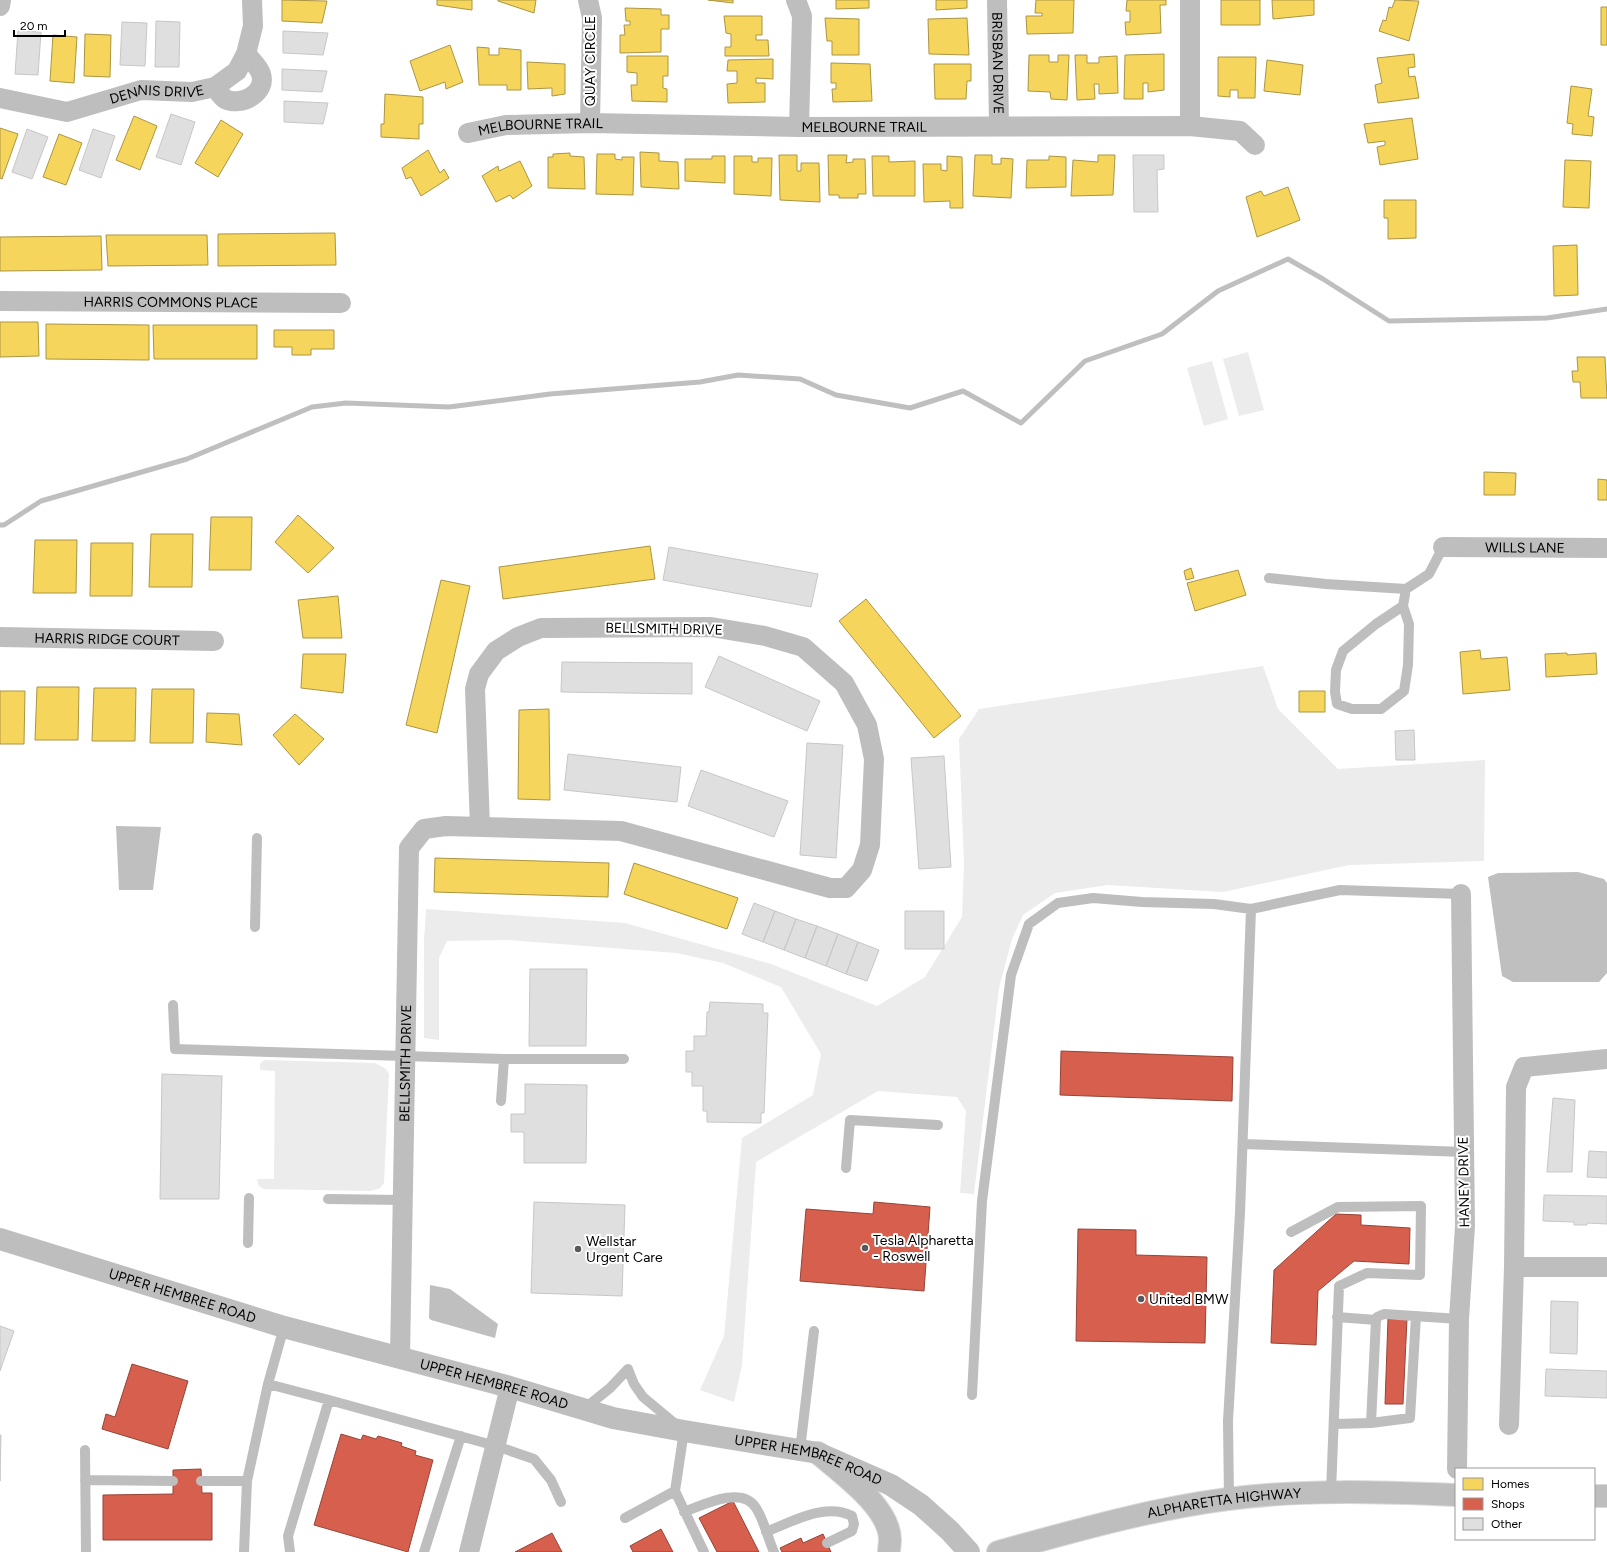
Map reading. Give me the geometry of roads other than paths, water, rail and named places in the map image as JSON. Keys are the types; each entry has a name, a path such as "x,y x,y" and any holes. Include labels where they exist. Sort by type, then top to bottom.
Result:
{"main road":[{"name":"UPPER HEMBREE ROAD","path":"0,1239 284,1326 510,1387 613,1418 809,1451 891,1485 927,1510 950,1531 969,1552"},
{"path":"809,1451 865,1494 878,1509 886,1524 890,1538 889,1552"},
{"name":"ALPHARETTA HIGHWAY","path":"998,1552 1053,1544 1135,1516 1229,1499 1368,1491 1455,1495"},
{"path":"1595,1496 1607,1496"}],"street":[{"path":"0,6 1,0"},
{"name":"DENNIS DRIVE","path":"0,98 66,112 141,90 192,92 215,87 237,71 246,54 253,26 252,0"},
{"name":"QUAY CIRCLE","path":"588,0 592,18 590,123"},
{"path":"796,0 802,16 799,127"},
{"name":"BRISBAN DRIVE","path":"997,0 999,126"},
{"path":"1190,0 1190,126"},
{"path":"215,87 226,99 236,101 244,100 252,96 258,90 262,81 262,76 260,71 246,54"},
{"name":"MELBOURNE TRAIL","path":"468,133 506,125 590,123 799,127 1190,126 1240,131 1255,145"},
{"name":"HARRIS COMMONS PLACE","path":"0,301 341,303"},
{"name":"WILLS LANE","path":"1443,547 1607,548"},
{"name":"BELLSMITH DRIVE","path":"400,1357 410,848 424,829 446,826 480,827 621,831 830,888 846,888 862,870 870,845 874,759 867,725 844,683 803,647 765,636 711,627 541,628 518,637 496,651 478,674 475,689 480,827"},
{"name":"HARRIS RIDGE COURT","path":"0,637 214,641"},
{"name":"HANEY DRIVE","path":"1457,1468 1459,1319 1465,1226 1460,894"},
{"path":"1509,1425 1514,1267 1516,1087 1524,1067 1607,1059"},
{"path":"1514,1267 1607,1267"},
{"path":"469,1552 510,1387"}],"lane":[{"path":"1269,578 1326,584 1406,589 1429,574 1443,547"},
{"path":"1403,606 1376,624 1343,651 1336,670 1335,692 1337,704 1352,709 1381,708 1404,691 1408,665 1409,624 1403,606 1406,589"},
{"path":"255,927 257,838"},
{"path":"972,1396 984,1187 1012,975 1029,924 1058,903 1093,898 1214,904 1251,909 1340,890 1460,894"},
{"path":"1229,1499 1228,1421 1244,1144 1243,1117 1251,909"},
{"path":"173,1005 175,1049 405,1057 624,1059"},
{"path":"501,1101 504,1059"},
{"path":"846,1168 850,1120 938,1125"},
{"path":"1244,1144 1464,1152"},
{"path":"248,1243 249,1198"},
{"path":"328,1199 403,1200"},
{"path":"1291,1232 1338,1207 1421,1206 1420,1275 1367,1273 1339,1286 1331,1492"},
{"path":"1371,1423 1376,1320 1380,1315 1384,1314 1459,1319"},
{"path":"1334,1424 1371,1423 1410,1418 1416,1316"},
{"path":"1337,1317 1376,1320"},
{"path":"244,1552 247,1481 268,1384 284,1326"},
{"path":"809,1451 814,1331"},
{"path":"584,1409 610,1388 628,1369 634,1384 643,1397 684,1431 675,1491 704,1552"},
{"path":"268,1384 462,1436 534,1458 551,1480 561,1502"},
{"path":"290,1552 288,1536 329,1400"},
{"path":"424,1552 462,1436"},
{"path":"85,1450 86,1552"},
{"path":"85,1480 173,1481"},
{"path":"201,1481 247,1481"},
{"path":"625,1518 675,1491"},
{"path":"684,1512 726,1497 745,1499 756,1507 774,1552"},
{"path":"766,1532 805,1516 829,1510 846,1513 852,1516 854,1524 852,1531 827,1543"}],"waterway":[{"path":"0,525 4,525 41,501 187,459 312,407 346,403 449,407 550,394 700,382 738,375 800,379 836,395 910,408 963,391 1021,423 1085,361 1162,334 1218,291 1288,259 1323,279 1389,321 1547,318 1607,309"}],"place":[{"name":"Tesla Alpharetta - Roswell","path":"865,1248"},
{"name":"Wellstar Urgent Care","path":"578,1249"},
{"name":"United BMW","path":"1141,1299"}]}
